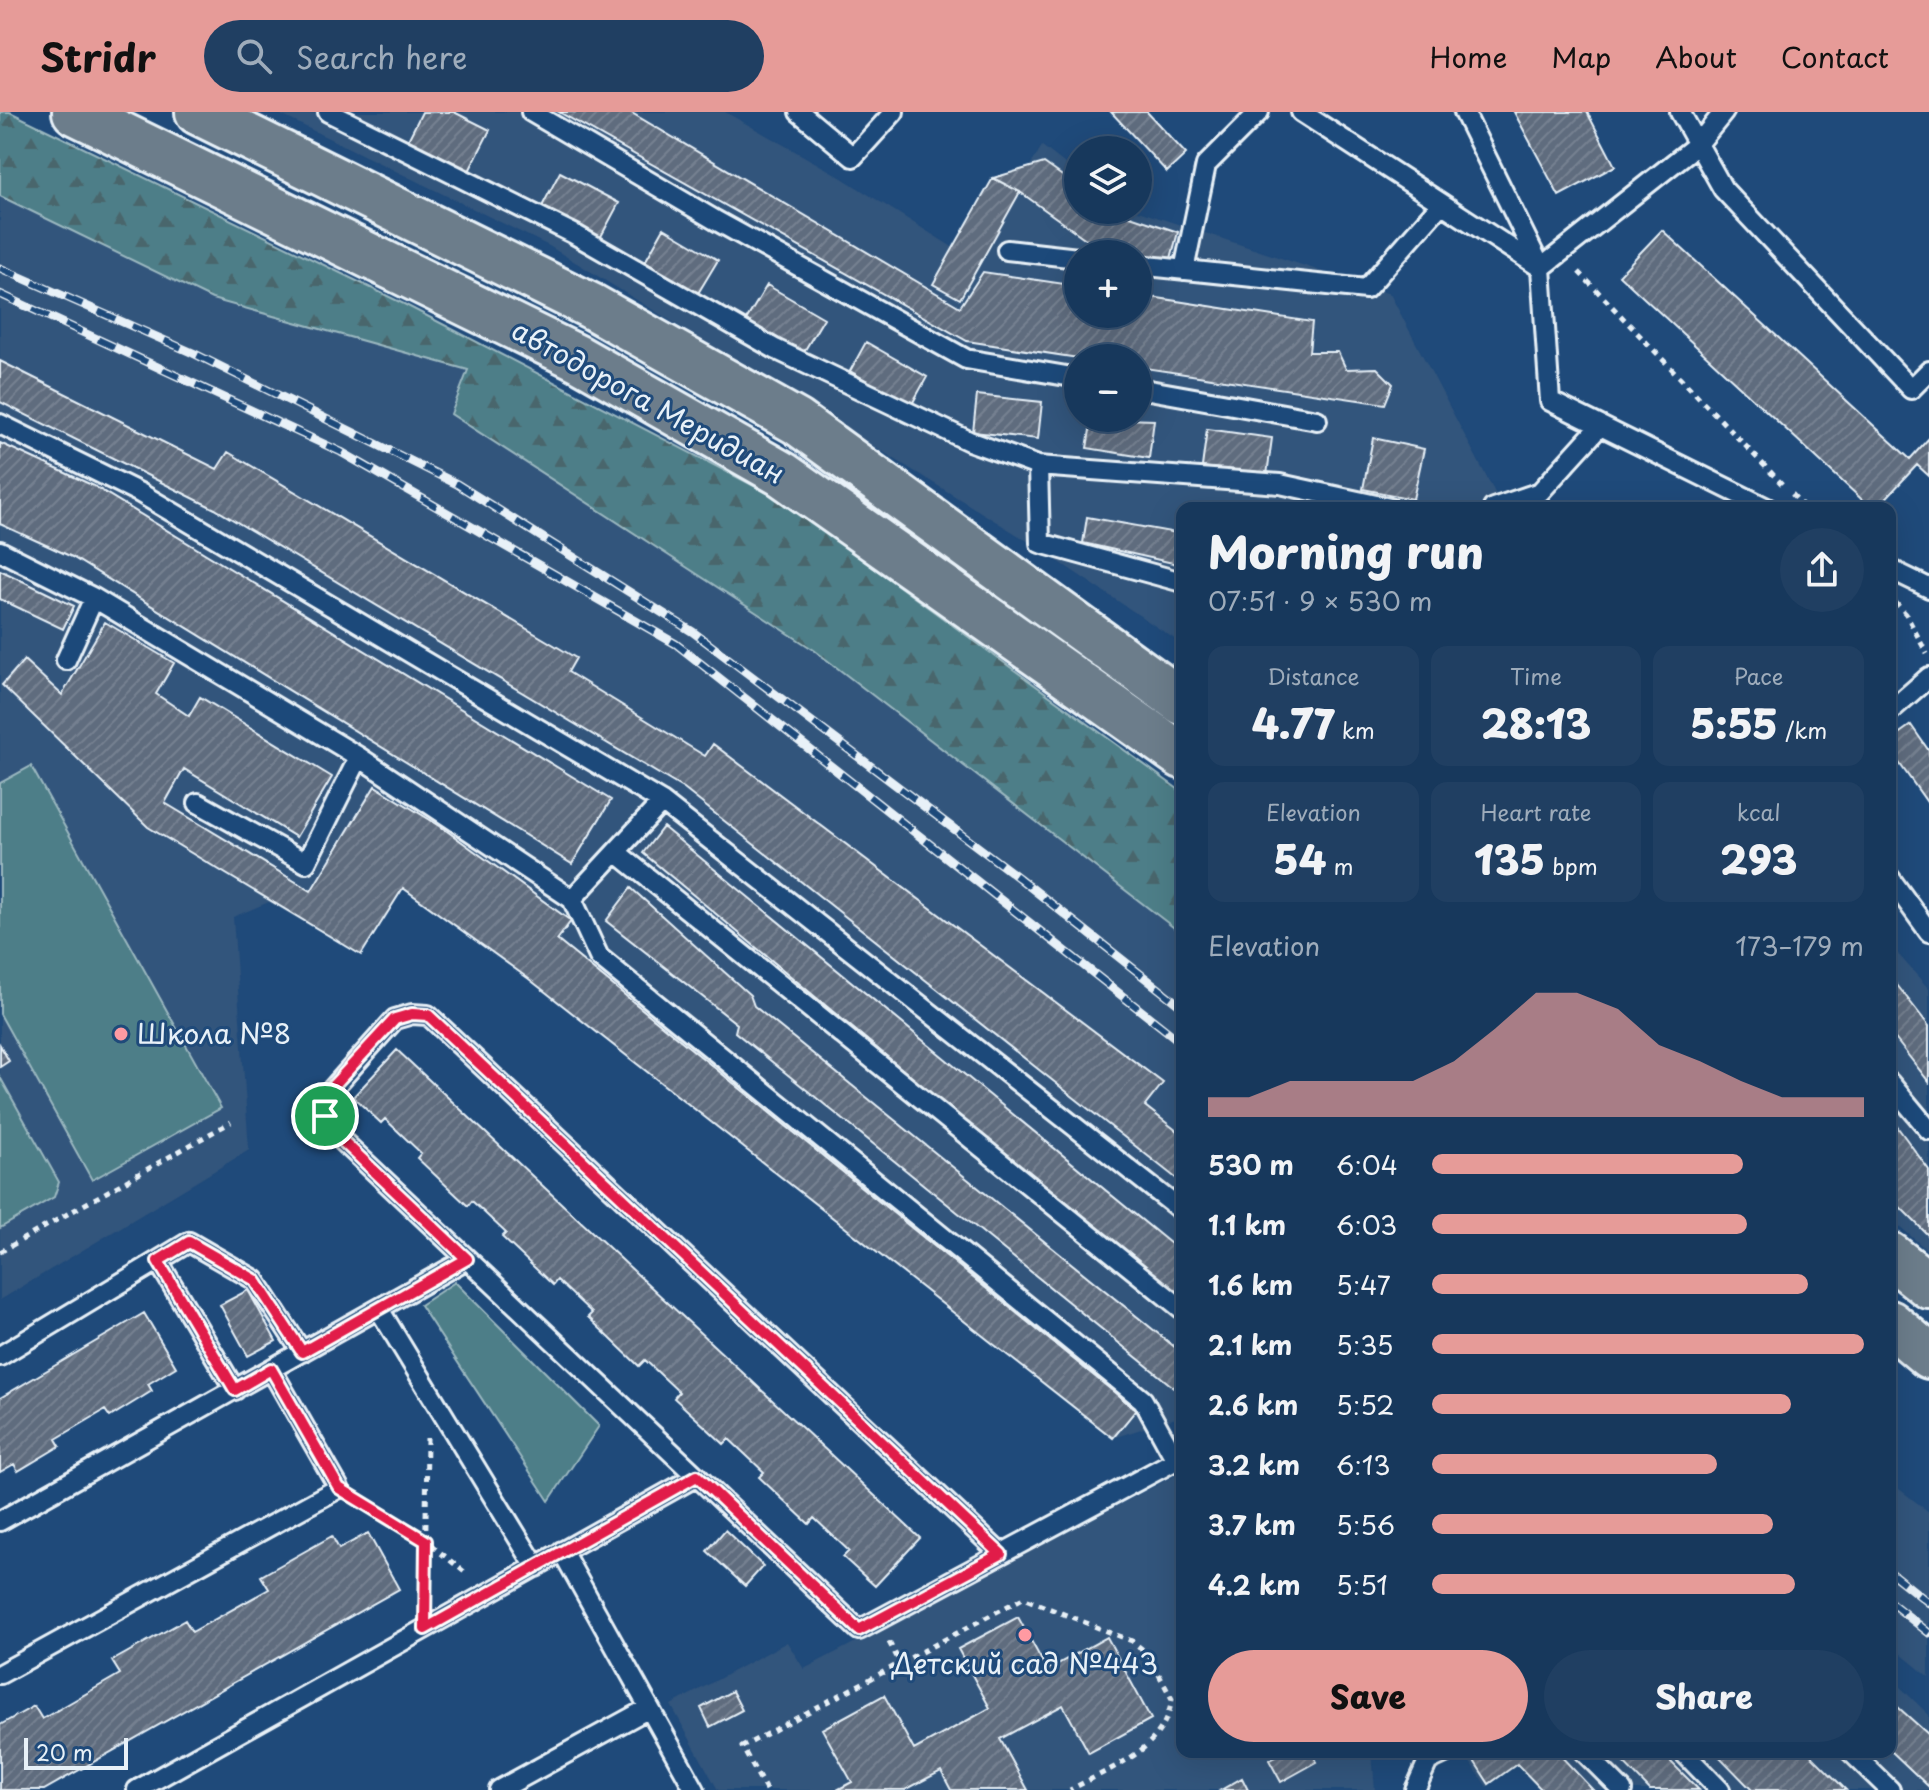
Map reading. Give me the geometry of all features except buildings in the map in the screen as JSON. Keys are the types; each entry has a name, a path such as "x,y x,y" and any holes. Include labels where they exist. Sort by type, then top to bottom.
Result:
{"main road":[{"name":"автодорога Меридиан","path":"75,112 578,358 782,474 1176,752"},
{"name":"автодорога Меридиан","path":"198,112 591,306 797,422 1176,698"},
{"path":"1896,1260 1929,1286"},
{"path":"1896,1328 1929,1356"}],"lane":[{"path":"328,112 574,234 775,349 969,441 1038,466 1280,484 1362,502"},
{"path":"531,112 715,220 966,359 1064,376"},
{"path":"799,112 853,157 894,112"},
{"path":"1184,270 1206,165 1259,112"},
{"path":"1301,112 1541,268"},
{"path":"1464,112 1541,268 1550,401 1755,502"},
{"path":"1680,112 1723,189 1911,389 1929,371"},
{"path":"1541,268 1698,144 1724,112"},
{"path":"1152,267 1366,289 1441,204"},
{"path":"1007,250 1064,256"},
{"path":"1152,391 1317,420"},
{"path":"0,424 140,493 662,802 1176,1206"},
{"path":"1511,502 1540,492 1600,426"},
{"path":"1038,466 1040,543 1176,580"},
{"path":"0,551 94,598 359,757 572,899 599,957 1143,1400 1176,1454"},
{"path":"1896,572 1929,588"},
{"path":"66,660 94,598"},
{"path":"1896,706 1929,677"},
{"path":"198,803 306,863 359,757"},
{"path":"572,899 662,802"},
{"path":"616,852 1176,1304"},
{"path":"1896,886 1929,932"},
{"path":"1001,1554 428,1015 412,1014 395,1019 333,1086 323,1104 330,1129 859,1630 1176,1461"},
{"path":"1896,1090 1929,1130"},
{"path":"0,1356 189,1242 255,1280 302,1352"},
{"path":"0,1521 467,1259"},
{"path":"158,1261 235,1390"},
{"path":"379,1309 536,1567"},
{"path":"0,1674 339,1488 271,1369"},
{"path":"137,1790 697,1476"},
{"path":"562,1551 695,1790"},
{"path":"499,1790 649,1708"},
{"path":"1415,1790 1427,1758"},
{"path":"1590,1758 1622,1790"},
{"path":"1689,1758 1720,1790"},
{"path":"1857,1758 1890,1790"}],"path":[{"path":"1561,252 1799,502"},
{"path":"1896,603 1906,614 1929,659"},
{"path":"0,1252 231,1122"},
{"path":"425,1629 428,1389"},
{"path":"339,1488 426,1541 491,1592"},
{"path":"766,1790 742,1747 1023,1598 1132,1641 1148,1654 1172,1699 1163,1730 1149,1745 1070,1790"}],"shaded area":[{"path":"275,112 725,112 834,173 973,260 1042,146 1064,163 1064,224 1152,224 1152,216 1390,294 1500,502 1176,502 1176,640 1034,545 549,246"},
{"path":"0,196 212,299 468,370 451,415 814,650 1176,929 1176,1418 1113,1438 529,979 403,888 361,955 269,902 233,917 249,1150 0,1300"},
{"path":"1896,952 1929,989 1929,1252 1896,1223"},
{"name":"Детский сад №443","path":"1176,1475 1176,1758 1372,1758 1375,1790 718,1790 671,1705 787,1642 804,1669"},
{"path":"1896,1487 1929,1512 1929,1677 1896,1650"},
{"path":"1896,1683 1929,1715 1929,1790 1540,1790 1516,1766 1487,1787 1467,1758 1896,1758"}],"green space":[{"path":"0,112 10,112 404,304 779,499 1176,788 1176,929 814,650 451,414 468,370 212,299 0,196"},
{"path":"31,766 221,1108 92,1180 0,1014 0,783"},
{"path":"0,1077 59,1182 54,1197 0,1228"},
{"path":"455,1282 599,1426 549,1501 420,1305"}],"railway":[{"path":"0,268 193,353 457,484 693,632 1019,878 1176,1002"},
{"path":"0,294 341,452 676,644 1176,1038"},
{"path":"1896,1577 1929,1603"},
{"path":"1896,1607 1929,1633"}],"place":[{"name":"Школа №8","path":"121,1034"},
{"name":"Детский сад №443","path":"1025,1635"}],"route":[{"path":"412,1014 428,1015 1001,1554 859,1630 697,1476 425,1629 426,1541 339,1488 271,1369 235,1390 158,1261 189,1242 255,1280 302,1352 467,1259 330,1129 325,1116 323,1104 333,1086 395,1019 412,1014"}]}
